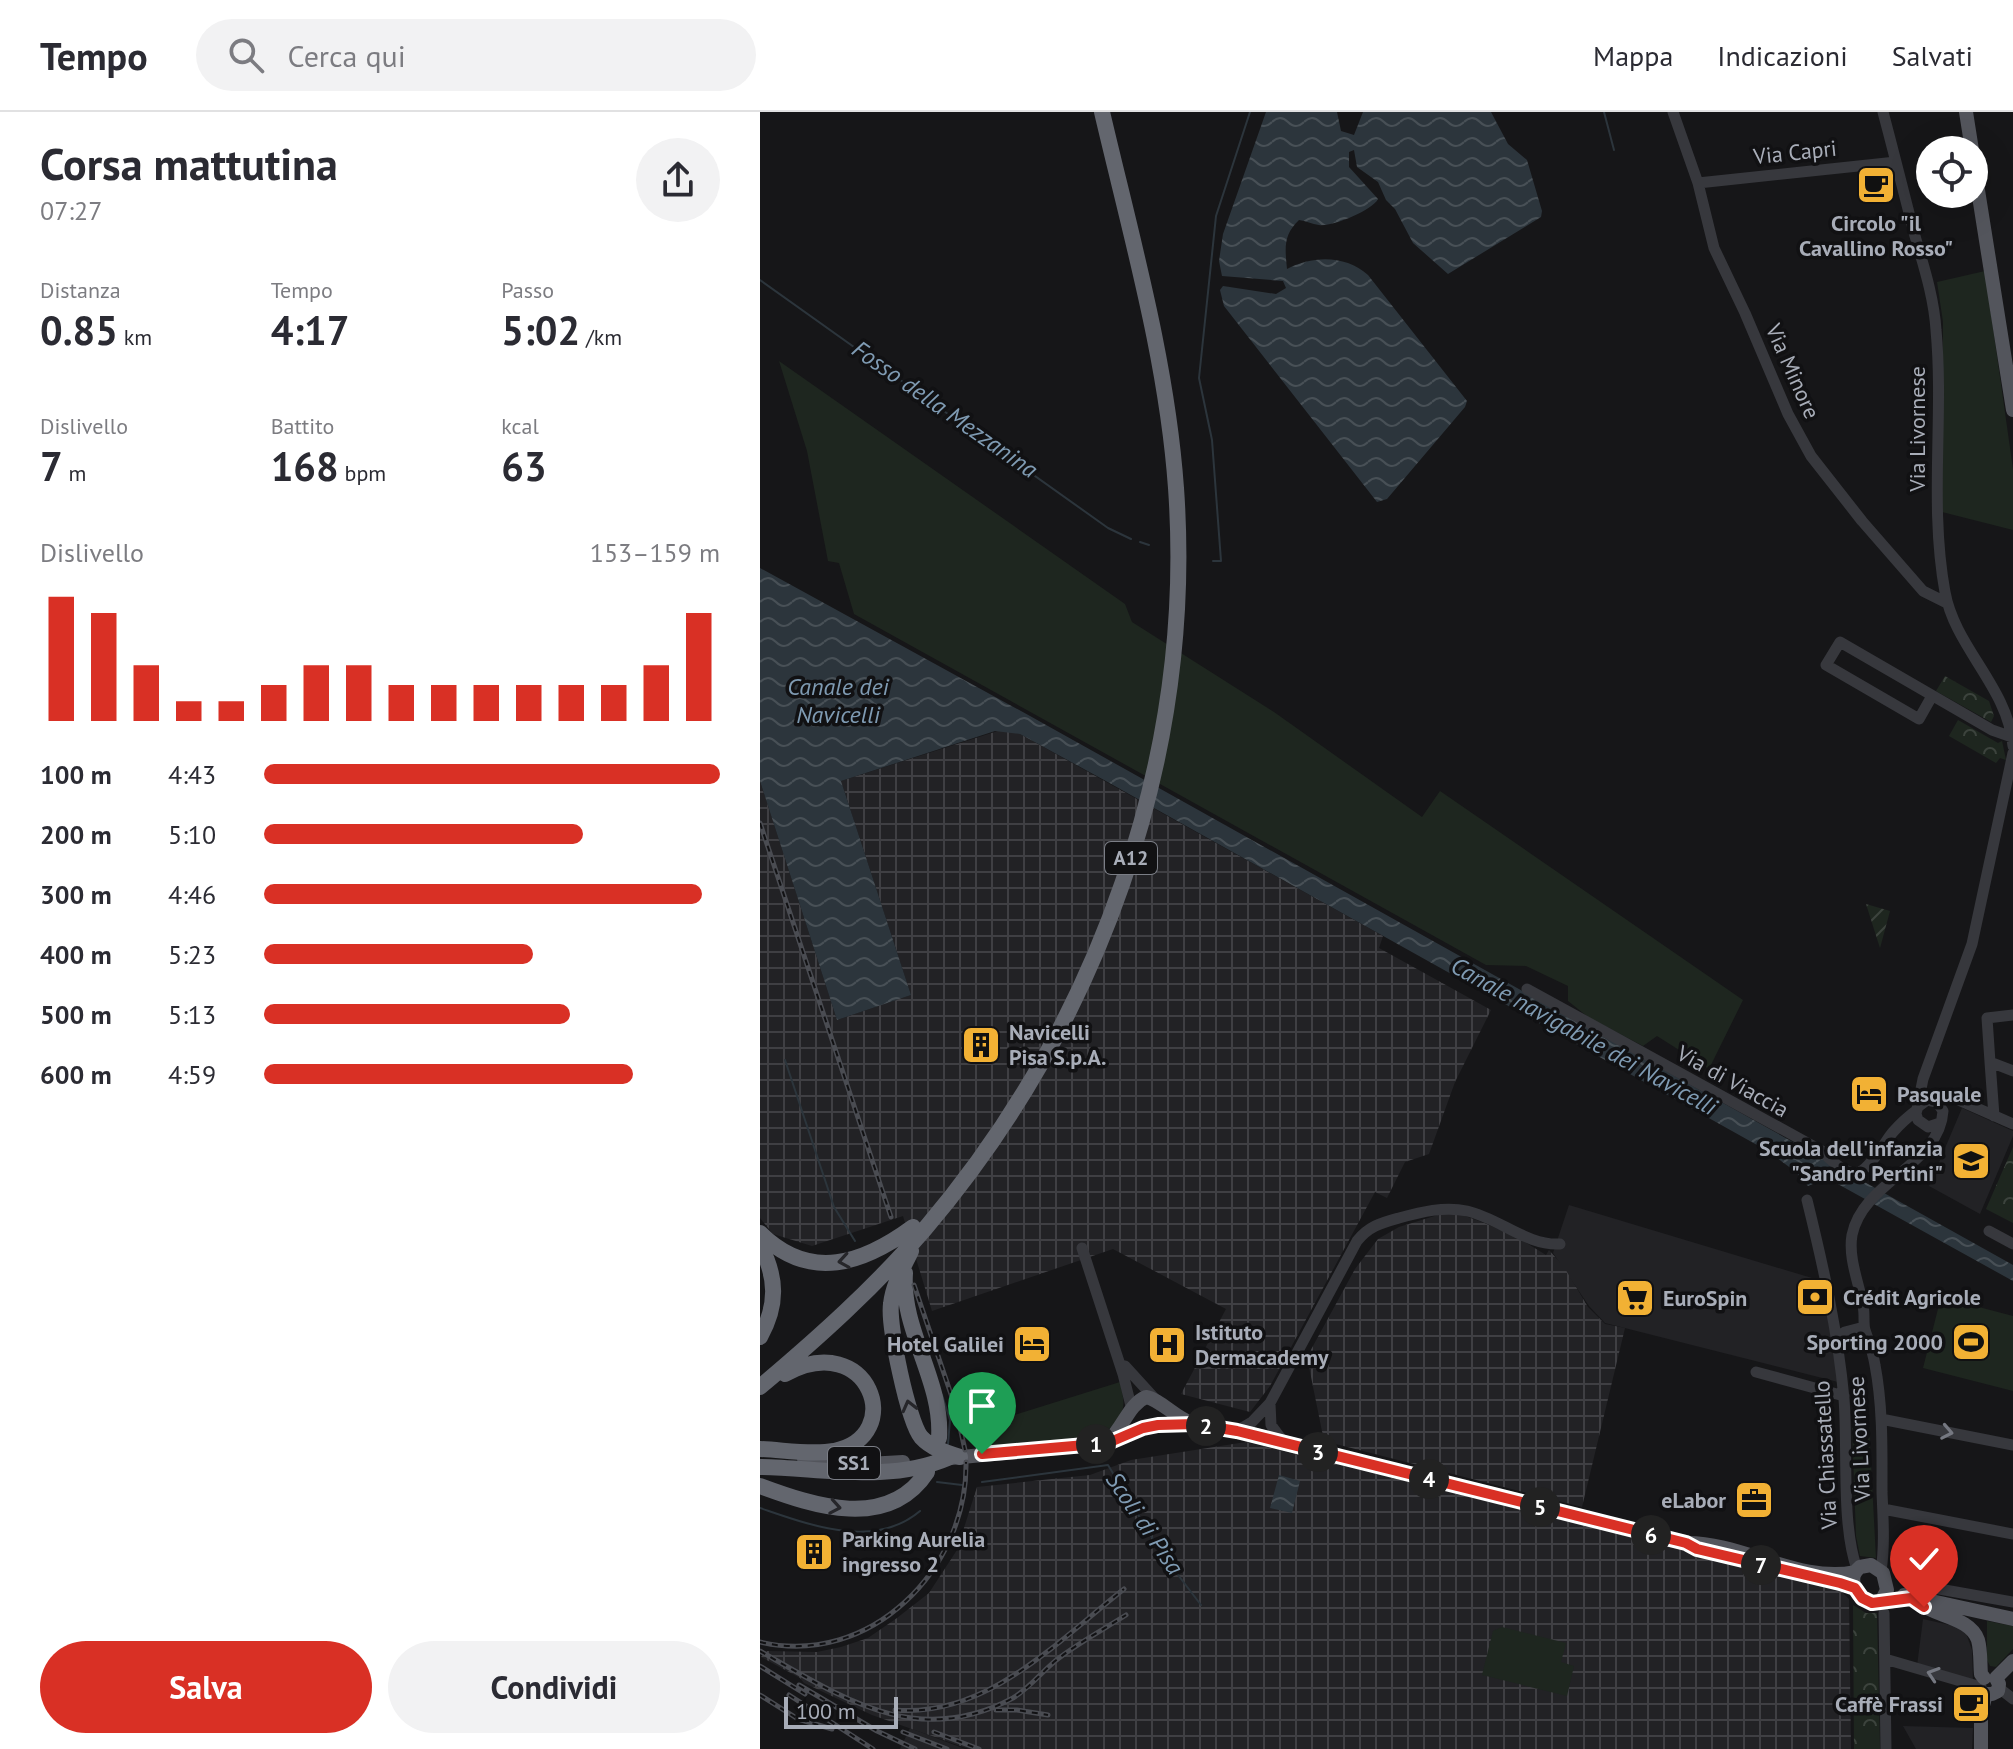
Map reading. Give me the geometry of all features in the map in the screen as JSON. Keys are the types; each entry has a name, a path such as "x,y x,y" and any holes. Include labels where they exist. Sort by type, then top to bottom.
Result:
{"highway":[{"name":"A12","path":"1093,112 1154,386 1167,495 1172,602"},
{"name":"A12","path":"783,1366 834,1325 983,1154 1033,1078 1071,1008 1104,934 1134,849 1155,767 1168,693 1177,507 1164,386 1102,112"},
{"path":"760,1233 787,1254 829,1263 853,1260 875,1252 917,1230"},
{"path":"917,1230 893,1292 891,1320 913,1421 928,1444 954,1458"},
{"path":"760,1245 772,1274 774,1294 771,1312 760,1337"},
{"path":"905,1264 905,1299 937,1407 939,1438"},
{"path":"760,1374 783,1366 826,1363 854,1371 865,1381 873,1410 871,1420 856,1440 833,1451 760,1451"},
{"path":"760,1388 783,1366"},
{"path":"760,1467 893,1471 924,1467 954,1458"},
{"path":"760,1486 810,1502 847,1509 867,1509 901,1498 927,1472"}],"main road":[{"path":"1966,112 1970,136"},
{"path":"1981,208 2013,410"},
{"path":"1098,1444 1115,1434 1132,1410 1142,1398 1160,1404 1162,1420 1150,1427 1134,1421 1132,1410"},
{"name":"SS1","path":"1160,1404 1195,1424"},
{"name":"SS1","path":"760,1451 856,1463 954,1458 1098,1444 1150,1427 1195,1424 1237,1431 1686,1543"},
{"path":"1686,1543 1716,1547 1830,1575 1869,1565 1932,1613 1956,1620 1972,1630 1978,1642 1981,1674 1989,1685"},
{"path":"1686,1543 1697,1549 1855,1588 1867,1602 1883,1606 1916,1599 2013,1619"},
{"path":"1855,1588 1856,1570"},
{"path":"1883,1606 1886,1594 1884,1578"},
{"path":"1981,1749 1981,1713 1989,1685 2013,1661"}],"street":[{"name":"Via Minore","path":"1673,112 1698,183 1714,248 1788,414 1811,456 1923,591 1947,603"},
{"name":"Via Livornese","path":"1883,112 1935,313 1938,352 1936,500 1947,603 1958,630 2001,701 2013,746"},
{"name":"Via Capri","path":"1698,183 1896,162"},
{"path":"1932,696 1919,719 1826,665 1840,642 1998,733 2012,737"},
{"path":"1928,1147 1918,1108 1923,1081 1972,944 2013,753"},
{"name":"Via di Viaccia","path":"1527,989 1822,1151 1854,1173 1859,1173 1871,1162 1894,1131 1918,1108"},
{"path":"1994,1116 1987,1018 2013,1015"},
{"path":"1990,1062 2013,1071"},
{"path":"1923,1081 1934,1101 1945,1110"},
{"path":"1918,1108 1927,1100 1934,1101"},
{"path":"1904,1123 1932,1126 1945,1110 1969,1105 2013,1124"},
{"name":"Via Livornese","path":"1884,1578 1881,1419 1876,1366 1864,1327 1864,1307 1851,1245 1862,1213 1888,1182 1928,1147 1945,1110"},
{"name":"Via Chiassatello","path":"1807,1200 1837,1338 1844,1396 1851,1550 1856,1570"},
{"path":"1237,1431 1252,1422 1270,1403 1357,1241 1371,1227 1430,1211 1461,1210 1536,1241 1560,1244"},
{"path":"1989,1231 2013,1244"},
{"path":"1082,1248 1118,1355 1132,1410"},
{"path":"1837,1338 1845,1332 1864,1327"},
{"path":"1118,1355 1127,1370 1160,1404"},
{"path":"1756,1372 1844,1396"},
{"path":"1270,1403 1271,1425 1285,1444"},
{"path":"1881,1419 2013,1445"},
{"path":"1883,1509 2013,1534"},
{"path":"1916,1599 1928,1587 2013,1602"},
{"path":"1883,1606 1886,1749"},
{"path":"1885,1659 1989,1685 2013,1699"}],"shaded area":[{"path":"1001,730 1020,734 1383,936 1379,948 1491,1010 1455,1082 1429,1154 1405,1162 1387,1198 1375,1192 1270,1386 1250,1412 1181,1394 1226,1309 1113,1249 932,1311 903,1216 812,1246 773,1234 760,1218 760,781 837,1020 911,995 841,781"},
{"name":"Scuola dell'infanzia \"Sandro Pertini\"","path":"1962,1108 2013,1131 1980,1214 1929,1186"},
{"path":"1569,1205 1822,1281 1838,1382 1605,1323 1589,1306 1553,1253"},
{"path":"1441,1214 1462,1215 1482,1222 1515,1236 1546,1255 1549,1250 1564,1267 1588,1307 1605,1324 1625,1328 1582,1507 1324,1441 1307,1357 1355,1269 1378,1239 1399,1227"},
{"path":"1246,1442 1690,1551 1842,1592 1849,1599 1851,1749 969,1749 872,1715 804,1683 761,1657 766,1651 817,1652 868,1638 929,1593 957,1550 977,1487 1090,1475 1131,1460"},
{"path":"1923,1619 1959,1627 1966,1633 1972,1650 1973,1680 1917,1666"},
{"path":"1903,1726 1973,1728 1972,1749 1916,1749"},
{"path":"910,1728 965,1749 900,1749"}],"green space":[{"path":"1985,271 2013,469 2013,530 1942,512 1943,322 1937,282"},
{"path":"779,361 1125,604 1132,622 1274,712 1422,817 1440,791 1743,1000 1709,1069 1657,1036 1643,1046 1588,1017 1568,1001 1568,986 1526,966 1486,965 854,614 839,563 828,561 807,451"},
{"path":"1945,676 1989,701 1994,716 1991,722 1936,691"},
{"path":"1958,720 1998,743 2002,741 2006,760 2000,758 1996,763 1949,736"},
{"path":"1866,904 1890,911 1880,948"},
{"path":"2013,1147 2013,1223 1986,1209"},
{"name":"Sporting 2000","path":"1941,1297 2013,1316 2013,1391 1923,1368"},
{"path":"1120,1382 1123,1398 1120,1417 1104,1432 1079,1440 983,1448 979,1426"},
{"path":"1869,1426 1876,1558 1860,1556 1856,1536 1852,1427"},
{"path":"1853,1605 1866,1613 1877,1613 1880,1749 1854,1749"},
{"path":"1987,1621 2013,1626 2013,1649 1996,1667 1990,1666 1987,1660"},
{"path":"1502,1627 1566,1643 1561,1662 1574,1666 1567,1696 1482,1675 1493,1631"}],"water":[{"path":"1266,112 1337,112 1341,131 1354,135 1363,112 1491,112 1508,144 1527,160 1542,211 1541,217 1448,274 1413,243 1378,182 1357,167 1354,150 1349,152 1349,167 1378,199 1360,213 1341,221 1319,225 1299,220 1290,231 1286,248 1287,269 1318,259 1340,261 1359,268 1368,275 1467,401 1387,499 1377,502 1224,306 1220,290 1223,286 1276,294 1286,288 1283,281 1222,276 1219,261 1223,234"},
{"name":"Canale dei Navicelli","path":"760,568 2013,1265 2013,1281 1827,1178 1808,1186 1796,1172 1766,1150 1020,734 995,731 841,781 911,995 837,1020 760,781"},
{"path":"1279,1475 1300,1481 1292,1513 1270,1508"}],"waterway":[{"path":"1213,561 1221,561 1212,440 1199,378 1216,216 1250,112"},
{"path":"1604,112 1614,150"},
{"name":"Fosso della Mezzanina","path":"760,280 1108,528 1131,539"},
{"path":"1140,542 1149,545"},
{"path":"785,1060 834,1207 855,1241"},
{"path":"942,1395 950,1420 948,1444"},
{"name":"Scoli di Pisa","path":"982,1482 1108,1465 1162,1554 1201,1605"},
{"name":"Scoli di Pisa","path":"937,1482 962,1485"},
{"name":"Scoli di Pisa","path":"760,1508 820,1527 862,1532 902,1523 920,1511"}],"railway":[{"path":"760,823 891,1217"},
{"path":"914,1285 956,1409 965,1450"},
{"path":"760,1642 801,1646 839,1640 874,1625 905,1602 931,1573 950,1539 962,1502 966,1462"},
{"path":"895,1710 928,1709 960,1702 990,1689 1047,1652 1124,1589"},
{"path":"760,1651 822,1686 882,1712 913,1718 945,1719 978,1713 1013,1698 1059,1658 1126,1615"},
{"path":"760,1666 805,1694"},
{"path":"799,1685 877,1731 915,1749"},
{"path":"760,1695 798,1719 832,1729"},
{"path":"789,1695 873,1749"},
{"path":"996,1710 1048,1715"},
{"path":"903,1732 947,1749"},
{"path":"934,1732 979,1749"}],"place":[{"name":"Circolo \"il Cavallino Rosso\"","path":"1876,185"},
{"name":"Navicelli Pisa S.p.A.","path":"981,1045"},
{"name":"Pasquale","path":"1869,1094"},
{"name":"Scuola dell'infanzia \"Sandro Pertini\"","path":"1971,1161"},
{"name":"Crédit Agricole","path":"1815,1297"},
{"name":"EuroSpin","path":"1635,1298"},
{"name":"Sporting 2000","path":"1971,1342"},
{"name":"Hotel Galilei","path":"1032,1344"},
{"name":"Istituto Dermacademy","path":"1167,1345"},
{"name":"eLabor","path":"1754,1500"},
{"name":"Parking Aurelia ingresso 2","path":"814,1552"},
{"name":"Caffè Frassi","path":"1971,1704"}],"route":[{"path":"982,1454 1108,1443 1143,1428 1195,1424 1237,1431 1840,1583 1855,1588 1867,1602 1911,1598 1924,1607"}],"water label":[{"name":"Canale navigabile dei Navicelli","path":"1584,1036"}]}
